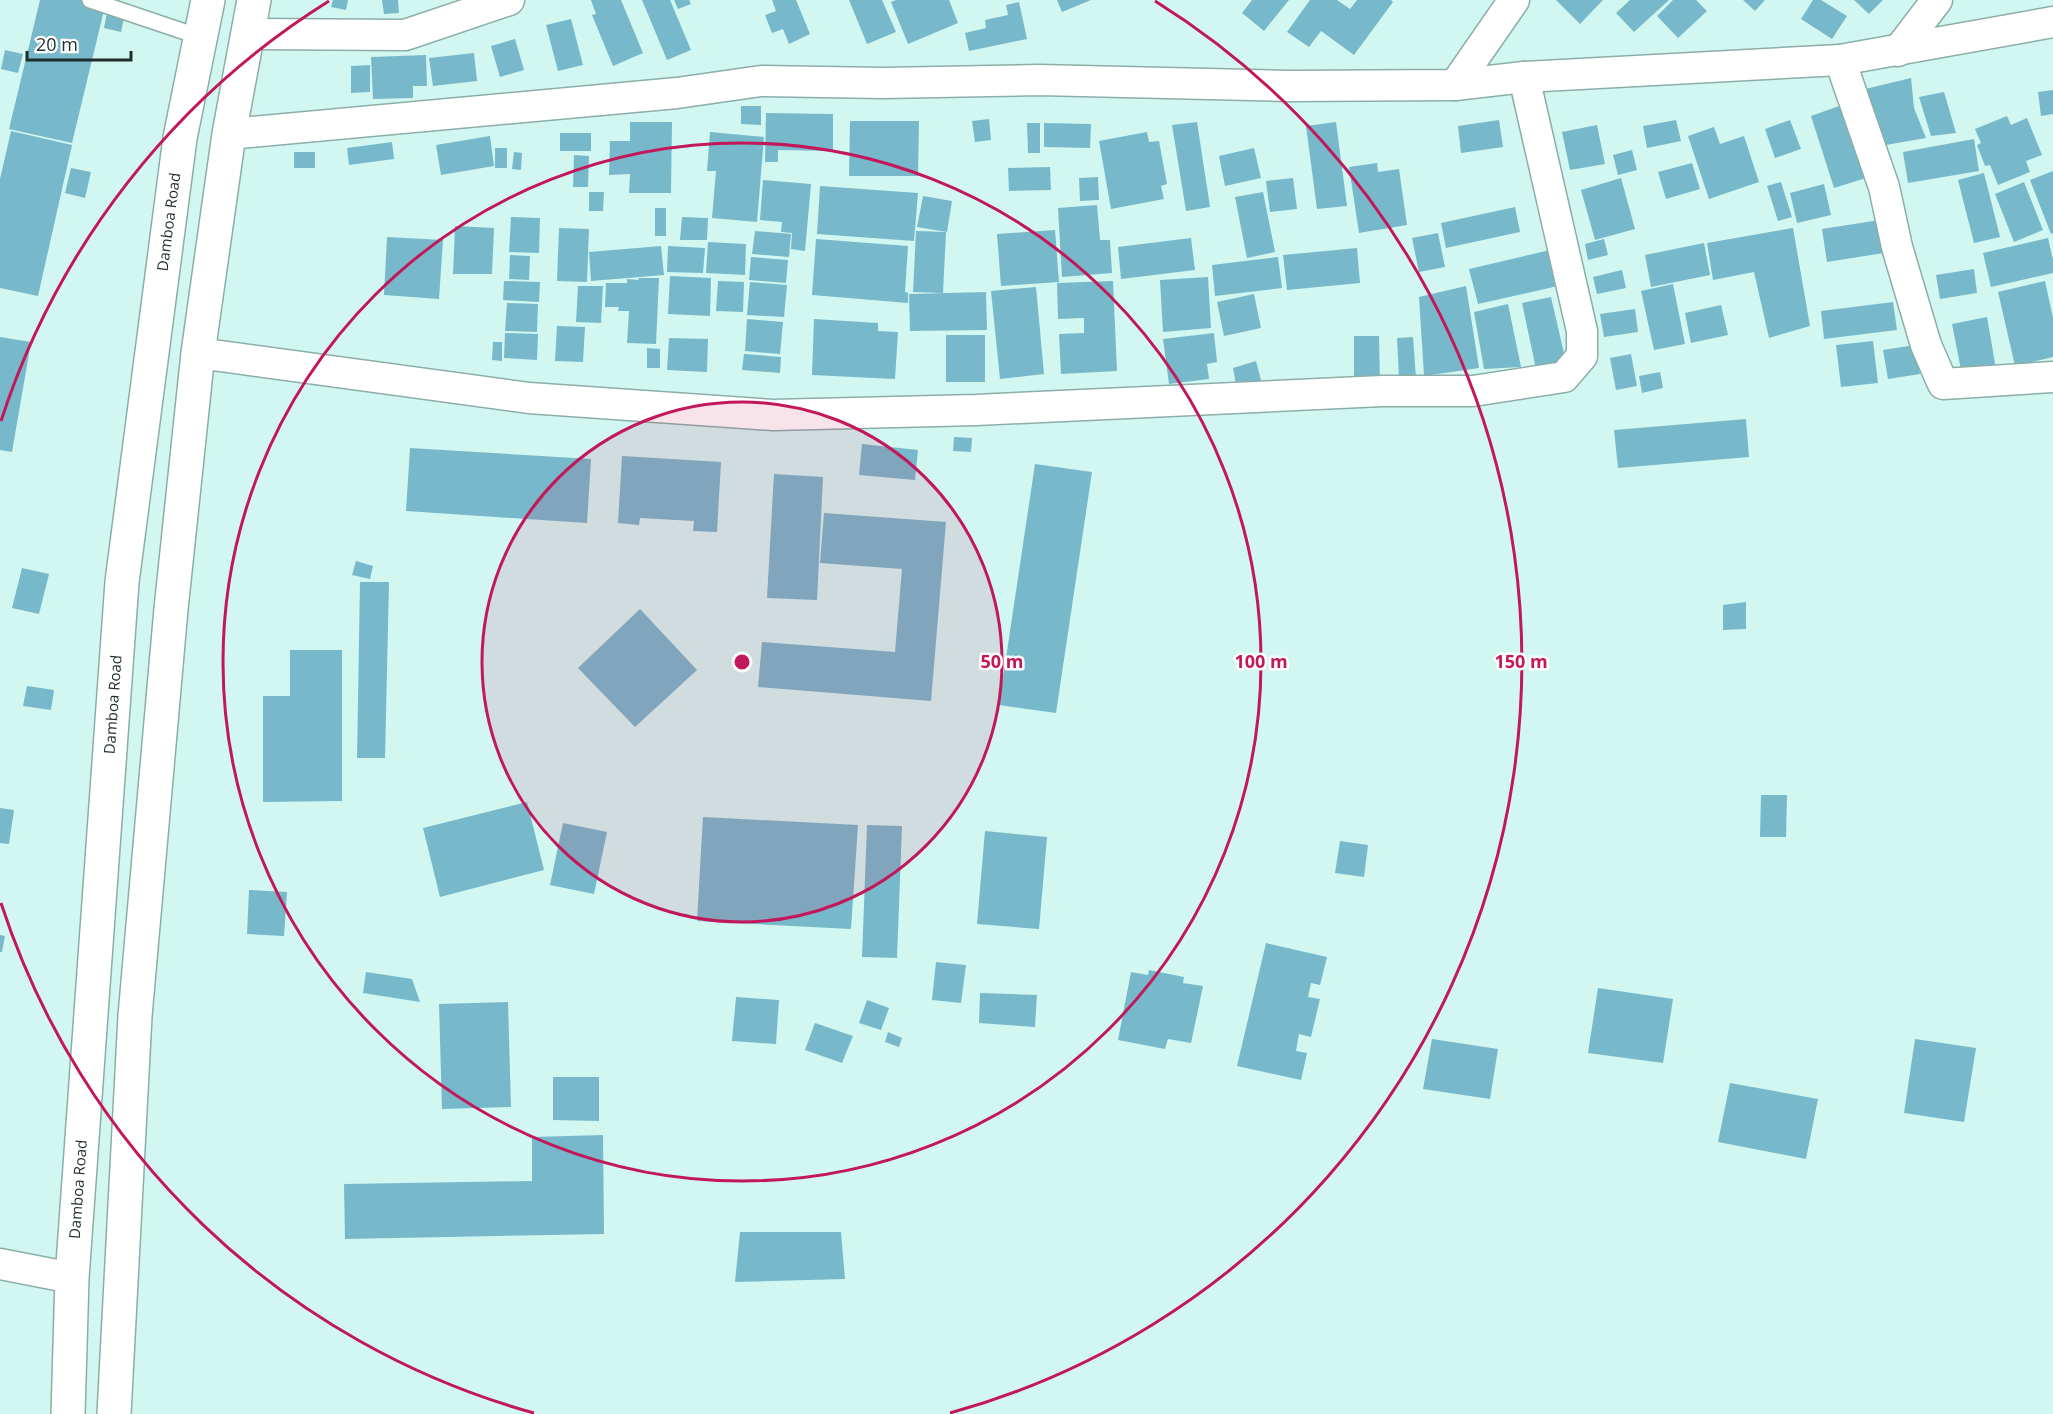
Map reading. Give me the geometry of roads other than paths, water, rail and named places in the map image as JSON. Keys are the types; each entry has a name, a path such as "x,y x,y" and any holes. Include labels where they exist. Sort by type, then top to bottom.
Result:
{"main road":[{"name":"Damboa Road","path":"68,1414 72,1278 122,582 180,138 208,0"},
{"path":"114,1414 135,1016 171,609 198,354 229,134 254,0"}],"street":[{"path":"247,34 405,35 509,0"},
{"path":"1455,85 1514,0"},
{"path":"1898,51 1937,0"},
{"path":"229,134 654,95 762,81 883,83 1039,80 1288,86 1455,85 1524,77 1840,60 2053,22"},
{"path":"1840,60 1884,187 1897,247 1926,345 1943,384 2053,377"},
{"path":"198,354 529,398 773,415 976,410 1382,391 1473,391 1564,377 1582,356 1582,331 1524,77"},
{"path":"0,1264 72,1278"}],"lane":[{"path":"90,0 200,37"}]}
